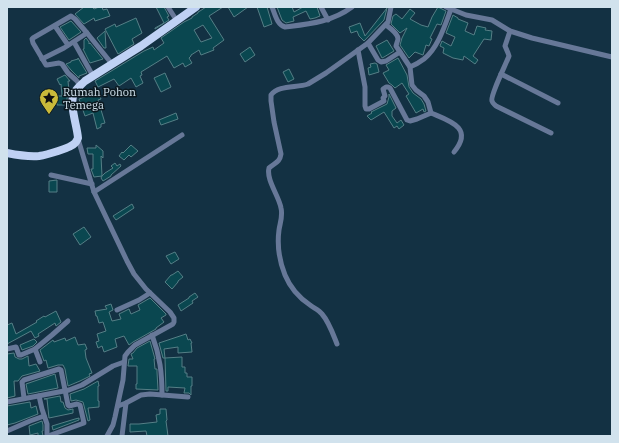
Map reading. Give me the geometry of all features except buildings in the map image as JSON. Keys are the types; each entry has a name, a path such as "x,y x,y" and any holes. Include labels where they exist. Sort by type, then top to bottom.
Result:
{"highway":[{"path":"7,153 28,156 43,155 72,146 78,138 73,102 74,92 80,85 196,7"}],"street":[{"path":"168,7 177,21"},
{"path":"272,7 279,23 285,27 328,20 352,7"},
{"path":"321,7 328,20"},
{"path":"337,344 323,315 300,298 285,275 282,267 278,251 282,209 268,172 269,168 278,162 282,154 275,130 270,98 274,91 308,84 368,43 386,25 391,7"},
{"path":"410,67 422,61 430,53 444,29 449,8 466,15 492,20 510,32 612,57"},
{"path":"80,85 68,73 62,64 46,65 32,39 71,16 112,64"},
{"path":"386,25 397,37 398,39 396,46 410,67 412,85 428,102 431,113"},
{"path":"55,26 68,45"},
{"path":"510,32 505,46 509,56 492,98 493,104 551,133"},
{"path":"42,58 87,34"},
{"path":"74,42 93,76"},
{"path":"368,43 378,60 381,62 386,61 400,52"},
{"path":"358,50 365,87 366,109 369,109 384,101 383,98 385,96 383,89 387,87 390,88 407,120 417,120 431,113"},
{"path":"501,74 558,103"},
{"path":"431,113 455,124 461,131 461,142 454,152"},
{"path":"94,192 182,134"},
{"path":"78,138 94,192 127,261 134,274 174,318 173,324 142,340 130,349 125,356 123,380 118,406 113,425 107,436"},
{"path":"51,175 92,184"},
{"path":"117,310 140,300 150,293"},
{"path":"7,349 16,347 19,355 21,355 35,349 68,321"},
{"path":"152,335 161,365 162,395"},
{"path":"35,349 40,362"},
{"path":"7,402 65,391 82,385 113,366 124,362"},
{"path":"24,398 22,382 24,380 60,369 62,372 68,406 80,405 84,423 47,436 46,424 39,396"},
{"path":"118,406 145,394 188,397"},
{"path":"122,436 126,403"},
{"path":"7,431 44,416"}],"place":[{"name":"Rumah Pohon Temega","path":"49,115"}]}
